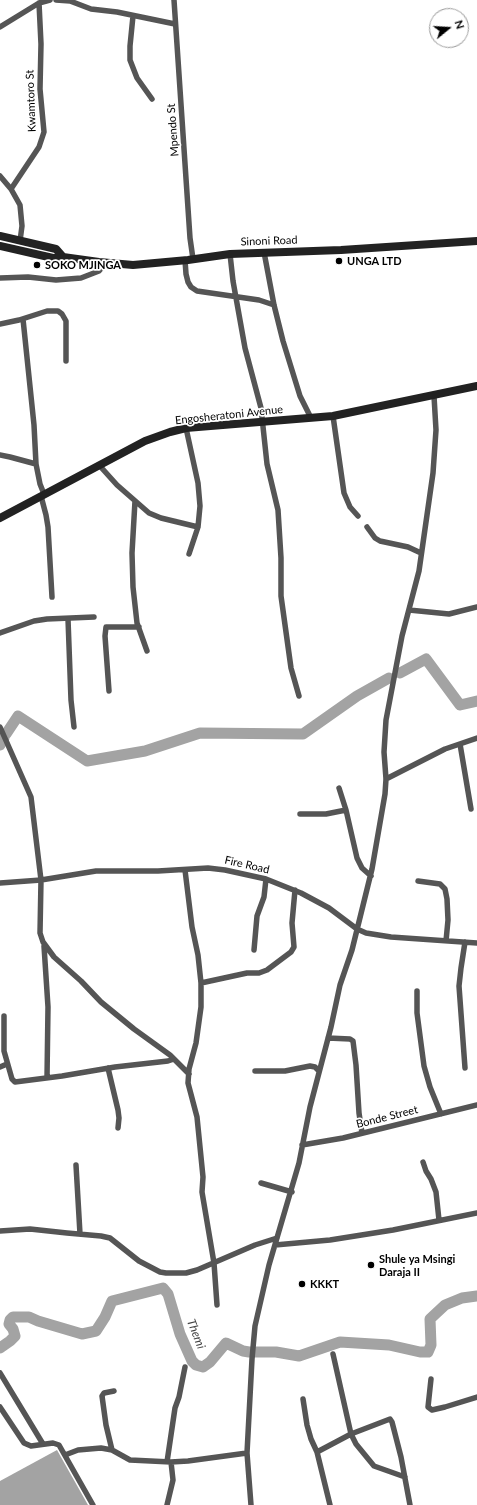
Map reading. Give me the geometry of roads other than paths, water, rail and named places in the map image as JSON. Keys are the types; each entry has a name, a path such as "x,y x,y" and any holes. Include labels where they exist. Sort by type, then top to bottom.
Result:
{"street":[{"path":"0,27 36,3 50,0"},
{"path":"56,0 70,1 91,9 117,12 175,24"},
{"name":"Mpendo St","path":"174,0 190,238 189,260 186,274 191,287 197,291 236,298"},
{"name":"Kwamtoro St","path":"11,189 39,147 44,132 40,88 41,44 36,3"},
{"path":"133,16 130,60 137,78 152,99"},
{"path":"0,176 11,189 20,205 22,212 20,241"},
{"name":"Sinoni Road","path":"0,236 56,249 63,256"},
{"name":"Sinoni Road","path":"0,246 53,258 63,256 106,263 133,265 189,260 230,254 341,250 477,241"},
{"path":"264,252 274,305 290,368 304,406 311,418"},
{"path":"230,254 236,298 248,362 259,398 267,464 278,514 282,567 282,602 291,668 299,696"},
{"path":"0,278 28,277 56,280 81,278 98,271 106,263"},
{"path":"236,298 259,300 274,305"},
{"path":"0,324 48,311 58,311 62,314 66,321 66,361"},
{"path":"23,319 34,425 36,464 48,528 52,598"},
{"name":"Engosheratoni Avenue","path":"0,518 152,437 186,428 333,416 477,386"},
{"path":"251,1505 247,1452 253,1343 262,1294 277,1238 292,1192 310,1107 340,985 352,950 371,876 385,794 386,779 384,752 386,720 402,636 416,586 436,448 434,396"},
{"path":"333,416 344,493 350,507 358,516"},
{"path":"186,428 199,494 198,527 189,554"},
{"path":"0,455 36,464"},
{"path":"99,465 117,485 149,513 161,518 198,527"},
{"path":"135,501 132,568 136,619 147,651"},
{"path":"367,527 375,538 386,544 408,547 421,553"},
{"path":"409,610 449,614 477,607"},
{"path":"0,633 34,621 94,617"},
{"path":"68,619 74,727"},
{"path":"109,691 106,661 106,627 139,627"},
{"path":"0,727 31,796 42,880 40,933 44,945 48,995 47,1078"},
{"path":"386,779 432,755 477,738"},
{"path":"460,744 471,809"},
{"path":"339,788 346,810 357,858 362,868 371,876"},
{"path":"300,814 326,814 346,810"},
{"name":"Fire Road","path":"0,883 42,880 96,871 217,869 266,879 295,890 330,908 357,929 366,933 382,936 477,943"},
{"path":"185,870 201,983 196,1043 188,1082 197,1117 203,1177 202,1192 214,1263 217,1305"},
{"path":"254,950 257,916 264,897 266,879"},
{"path":"418,881 440,884 445,889 448,920 446,941"},
{"path":"201,983 247,973 259,973 267,970 292,952 294,947 292,923 295,890"},
{"path":"465,942 459,986 465,1068"},
{"path":"44,945 54,957 81,981 101,1002 174,1059 189,1074"},
{"path":"417,991 417,1013 424,1066 430,1087 441,1114"},
{"path":"4,1016 4,1051 12,1079 15,1082 108,1068 162,1062 174,1059"},
{"path":"328,1038 350,1039 353,1041 362,1133"},
{"path":"0,1066 7,1064"},
{"path":"255,1071 285,1071 310,1066 315,1067 319,1071"},
{"path":"108,1068 118,1110 118,1128"},
{"name":"Bonde Street","path":"302,1145 327,1142 477,1105"},
{"path":"423,1162 426,1171 432,1179 436,1192 439,1220"},
{"path":"76,1165 80,1234"},
{"path":"261,1183 292,1192"},
{"path":"275,1245 330,1240 394,1230 477,1213"},
{"path":"0,1231 30,1229 110,1238 139,1261 160,1272 186,1273 197,1270 255,1245 277,1238"},
{"path":"333,1354 351,1434 356,1444 374,1466 405,1476"},
{"path":"167,1505 173,1480 169,1462 175,1408 185,1367"},
{"path":"0,1373 43,1444"},
{"path":"431,1379 428,1407 432,1410 477,1397"},
{"path":"112,1450 106,1425 102,1396 104,1393 114,1391"},
{"path":"303,1399 309,1432 317,1452 330,1505"},
{"path":"0,1407 24,1443 31,1446 48,1443 59,1445 93,1505"},
{"path":"317,1452 351,1434 388,1418 391,1420 405,1476 410,1505"},
{"path":"64,1455 78,1450 101,1448 112,1450 130,1460 169,1462 188,1461 247,1452"}],"waterway":[{"path":"400,673 426,659 460,705 477,701"},
{"path":"6,734 18,716 87,761 145,751 200,733 303,734 357,696 389,678"},
{"path":"0,745 4,738"},
{"name":"Themi","path":"0,1348 15,1336 13,1329 9,1324 13,1317 29,1317 82,1334 96,1331 105,1317 112,1301 163,1288 168,1294 180,1334 192,1361 196,1365 203,1367 210,1362 226,1343 243,1351 276,1352 299,1356 340,1342 389,1345 420,1352 428,1352 431,1345 430,1319 445,1305 462,1298 477,1296"}],"place":[{"name":"UNGA LTD","path":"339,261"},
{"name":"SOKO MJINGA","path":"37,265"},
{"name":"Shule ya Msingi Daraja II","path":"371,1265"},
{"name":"KKKT","path":"302,1284"}]}
